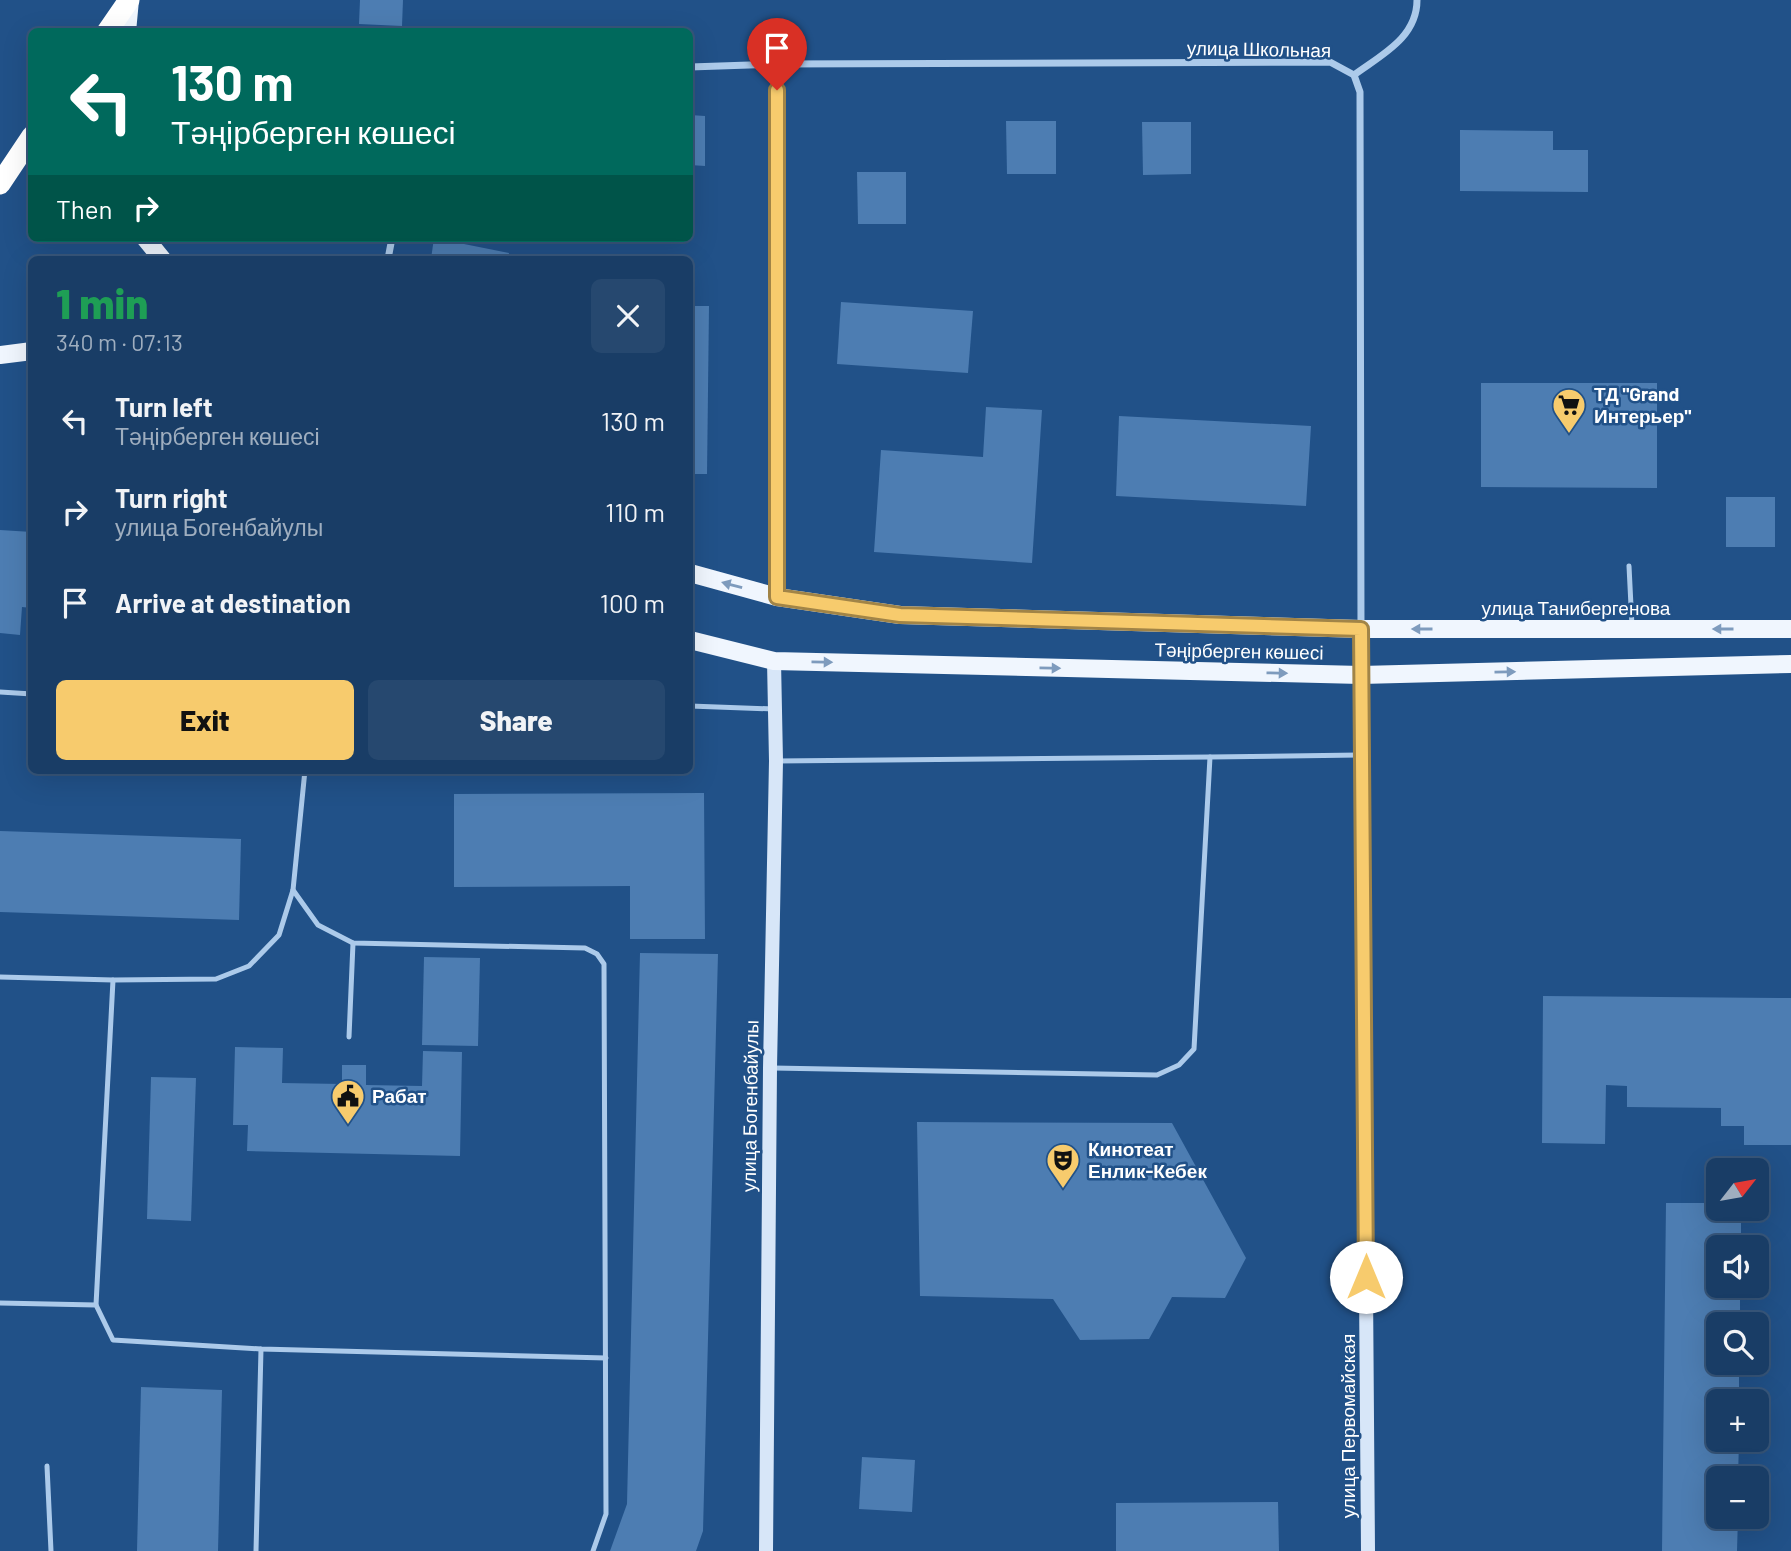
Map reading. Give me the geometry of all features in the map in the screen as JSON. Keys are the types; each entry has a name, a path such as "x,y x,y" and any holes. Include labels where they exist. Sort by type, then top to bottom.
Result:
{"highway":[{"path":"110,28 130,0"},
{"path":"0,184 28,142"}],"main road":[{"path":"127,28 130,0"},
{"path":"148,242 160,256"},
{"path":"0,355 28,352"},
{"name":"Тәңірберген көшесі","path":"693,574 777,597 900,615 1361,629"},
{"name":"улица Танибергенова","path":"1361,629 1791,629"},
{"name":"Тәңірберген көшесі","path":"693,641 774,661 1361,675 1791,664"}],"street":[{"path":"1354,75 1399,42 1412,26 1417,12 1417,0"},
{"name":"улица Школьная","path":"693,67 777,64 1329,62 1354,75 1360,92 1361,629"},
{"path":"777,64 777,597"},
{"name":"улица Первомайская","path":"1361,629 1368,1551"},
{"name":"улица Богенбайулы","path":"766,1551 769,1068 776,761 774,661"}],"lane":[{"path":"1629,566 1632,629"},
{"path":"0,692 28,694"},
{"path":"693,706 774,709"},
{"path":"776,761 1362,755"},
{"path":"769,1068 1157,1075 1179,1065 1194,1049 1210,757"},
{"path":"0,978 216,979 249,966 279,935 293,890 305,774"},
{"path":"293,890 318,925 353,943 585,948 597,954 604,964 606,1514 593,1551"},
{"path":"349,1037 353,943"},
{"path":"113,980 96,1305 113,1340 261,1349 606,1358"},
{"path":"0,1303 96,1305"},
{"path":"256,1551 261,1349"},
{"path":"47,1466 51,1551"}],"building":[{"path":"360,0 403,0 402,26 359,24"},
{"path":"693,115 705,116 705,166 693,165"},
{"path":"1006,121 1056,121 1056,174 1007,174"},
{"path":"1142,122 1191,122 1191,174 1143,175"},
{"path":"1460,130 1553,131 1553,150 1588,150 1588,192 1460,191"},
{"path":"857,172 906,172 906,224 858,224"},
{"path":"433,242 454,242 509,253 508,256 431,256"},
{"path":"841,302 973,311 968,373 837,364"},
{"path":"693,306 709,306 707,474 693,474"},
{"name":"ТД \"Grand Интерьер\"","path":"1481,383 1657,383 1657,488 1481,487"},
{"path":"986,407 1042,410 1032,563 874,552 881,450 983,457"},
{"path":"1119,416 1311,426 1306,506 1116,496"},
{"path":"1726,497 1775,497 1775,547 1726,547"},
{"path":"0,530 28,532 28,608 22,607 20,635 0,633"},
{"path":"704,793 705,939 630,939 630,886 454,887 454,794"},
{"path":"0,831 241,839 239,920 0,912"},
{"path":"640,953 718,954 703,1531 696,1551 610,1551 627,1504"},
{"path":"424,957 480,958 478,1046 422,1045"},
{"path":"1543,996 1791,998 1791,1145 1744,1145 1744,1126 1721,1126 1721,1108 1627,1107 1627,1086 1606,1085 1605,1144 1542,1143"},
{"path":"235,1047 283,1048 282,1083 342,1084 342,1065 366,1065 366,1085 422,1086 423,1051 462,1052 460,1156 247,1151 248,1125 233,1125"},
{"path":"151,1077 196,1078 191,1221 147,1219"},
{"name":"Кинотеат Енлик-Кебек","path":"917,1122 1172,1123 1246,1258 1225,1298 1172,1297 1149,1339 1080,1340 1053,1299 920,1296"},
{"path":"1666,1203 1706,1203 1706,1222 1741,1222 1741,1235 1706,1235 1706,1298 1740,1298 1740,1312 1706,1312 1706,1375 1739,1375 1739,1389 1706,1389 1706,1452 1739,1452 1738,1466 1706,1466 1706,1529 1738,1529 1737,1551 1662,1551"},
{"path":"141,1387 222,1390 218,1551 137,1551"},
{"path":"862,1457 915,1460 912,1512 859,1509"},
{"path":"1278,1502 1279,1551 1116,1551 1116,1503"}],"place":[{"name":"ТД \"Grand Интерьер\"","path":"1569,435"},
{"name":"Рабат","path":"348,1126"},
{"name":"Кинотеат Енлик-Кебек","path":"1063,1190"}],"route":[{"path":"777,90 777,597 900,615 1361,629 1366,1277"}]}
